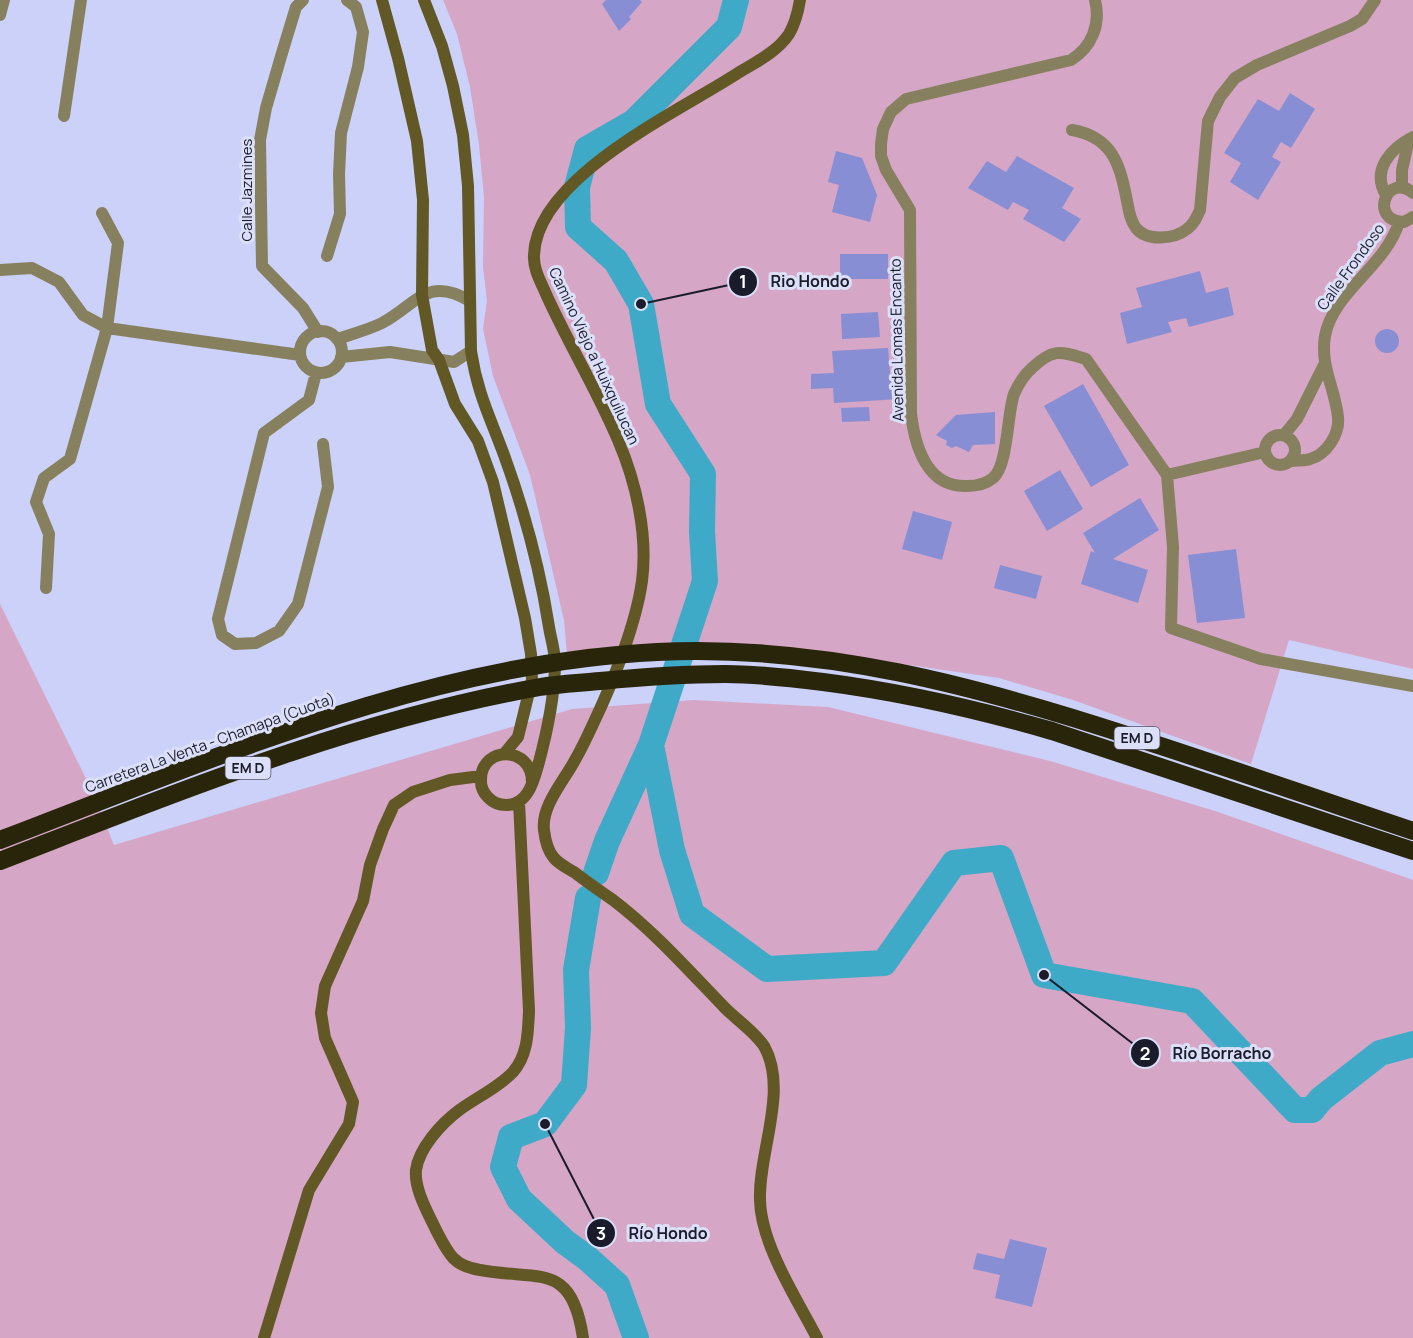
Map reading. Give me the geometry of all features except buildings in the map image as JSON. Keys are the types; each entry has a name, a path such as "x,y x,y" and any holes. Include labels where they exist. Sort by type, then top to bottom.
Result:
{"highway":[{"name":"Carretera La Venta - Chamapa (Cuota)","path":"0,840 266,738 376,704 500,673 596,658 660,652 758,652 856,664 950,682 1059,713 1413,831"},
{"name":"EM D","path":"0,861 271,759 438,708 543,687 639,677 727,674 796,678 938,700 1042,728 1413,851"}],"main road":[{"path":"382,0 417,141 423,200 422,295 432,350 439,360 455,404 477,441 494,483 531,654 532,680 518,737 504,754 489,761 481,776 485,794 495,803 507,805 519,802 528,794 537,771 546,735 555,666 547,613 532,548 503,454 480,395 471,351 468,186 463,135 442,46 424,0"},
{"name":"Camino Viejo a Huixquilucan","path":"800,0 797,16 789,34 773,51 653,125 589,169 561,196 549,212 539,232 534,256 537,273 566,337 618,438 632,478 639,511 643,550 642,579 635,613 604,701 575,760 546,811 543,824 544,834 554,858 663,942 763,1046 772,1067 773,1093 761,1182 762,1216 780,1268 817,1338"},
{"path":"504,754 519,757 526,764 532,782"},
{"path":"264,1338 309,1190 349,1124 353,1102 325,1038 321,1013 325,986 363,901 370,865 382,829 394,805 413,792 450,780 481,776"},
{"path":"519,802 529,1011 528,1041 514,1071 457,1112 437,1131 422,1152 416,1170 419,1191 448,1255 465,1267 540,1276 565,1287 573,1302 583,1338"}],"street":[{"path":"0,15 4,0"},
{"path":"64,116 81,0"},
{"name":"Calle Jazmines","path":"303,0 296,7 266,108 260,140 262,266 303,308 318,332"},
{"path":"327,256 340,214 341,133 358,67 363,32 356,7 347,0"},
{"name":"Avenida Lomas Encanto","path":"1095,0 1096,25 1091,41 1079,55 1071,60 906,99 891,112 883,129 881,156 886,170 910,210 910,414 914,436 929,469 944,482 960,486 977,485 993,478 1001,465 1014,394 1027,373 1045,355 1065,352 1086,359 1167,475"},
{"path":"1072,130 1086,133 1104,144 1113,153 1118,165 1130,218 1136,229 1151,237 1180,234 1196,219 1200,210 1208,121 1226,88 1235,78 1257,65 1362,19 1375,0"},
{"path":"1411,138 1404,158 1408,190 1394,189 1386,195 1384,210 1388,217 1399,222 1413,217"},
{"path":"1386,195 1380,181 1382,166 1395,149 1411,138"},
{"path":"46,588 49,534 36,502 44,478 70,459 107,328 118,243 102,213"},
{"name":"Calle Frondoso","path":"1292,461 1308,460 1322,455 1336,434 1338,418 1324,365 1325,335 1330,318 1391,242 1399,222"},
{"path":"0,270 32,268 59,282 83,315 107,328 300,355"},
{"path":"337,339 382,323 422,295 442,290 457,293 470,301"},
{"path":"318,332 328,333 337,339 341,348 341,357 336,367 327,372 316,373 305,367 300,355 302,344 308,336 318,332"},
{"path":"341,357 390,352 454,362 471,351"},
{"name":"Calle Frondoso","path":"1284,435 1297,418 1324,365"},
{"path":"316,373 309,400 264,433 218,619 222,635 235,644 256,643 279,631 298,604 328,487 323,444"},
{"path":"1284,435 1291,439 1295,446 1295,454 1292,461 1284,465 1275,465 1268,460 1265,452 1266,444 1270,438 1284,435"},
{"path":"1265,452 1167,475 1173,548 1171,628 1261,659 1413,686"}],"shaded area":[{"path":"443,0 1413,0 1413,669 1289,640 1251,764 1073,700 999,678 909,665 843,659 567,654 564,620 530,475 493,376 483,329 487,301 483,267 484,197 479,145 470,87 457,34"},
{"path":"0,604 94,795 114,845 572,709 694,700 828,707 1050,761 1215,811 1413,880 1413,1338 0,1338"}],"waterway":[{"path":"596,873 607,841 651,745 705,581 702,532 703,474 658,404 641,304 616,261 578,227 577,187 587,149 634,122 729,27 736,0"},
{"path":"651,745 672,850 692,914 767,969 884,963 954,863 1001,858 1044,975 1192,1001 1295,1110 1312,1110 1321,1099 1380,1053 1413,1044"},
{"path":"588,898 576,970 578,1028 574,1085 545,1124 511,1137 503,1167 519,1199 565,1242 617,1285 636,1338"}],"place":[{"name":"Rio Hondo","path":"641,304"},
{"name":"Río Borracho","path":"1044,975"},
{"name":"Río Hondo","path":"545,1124"}]}
